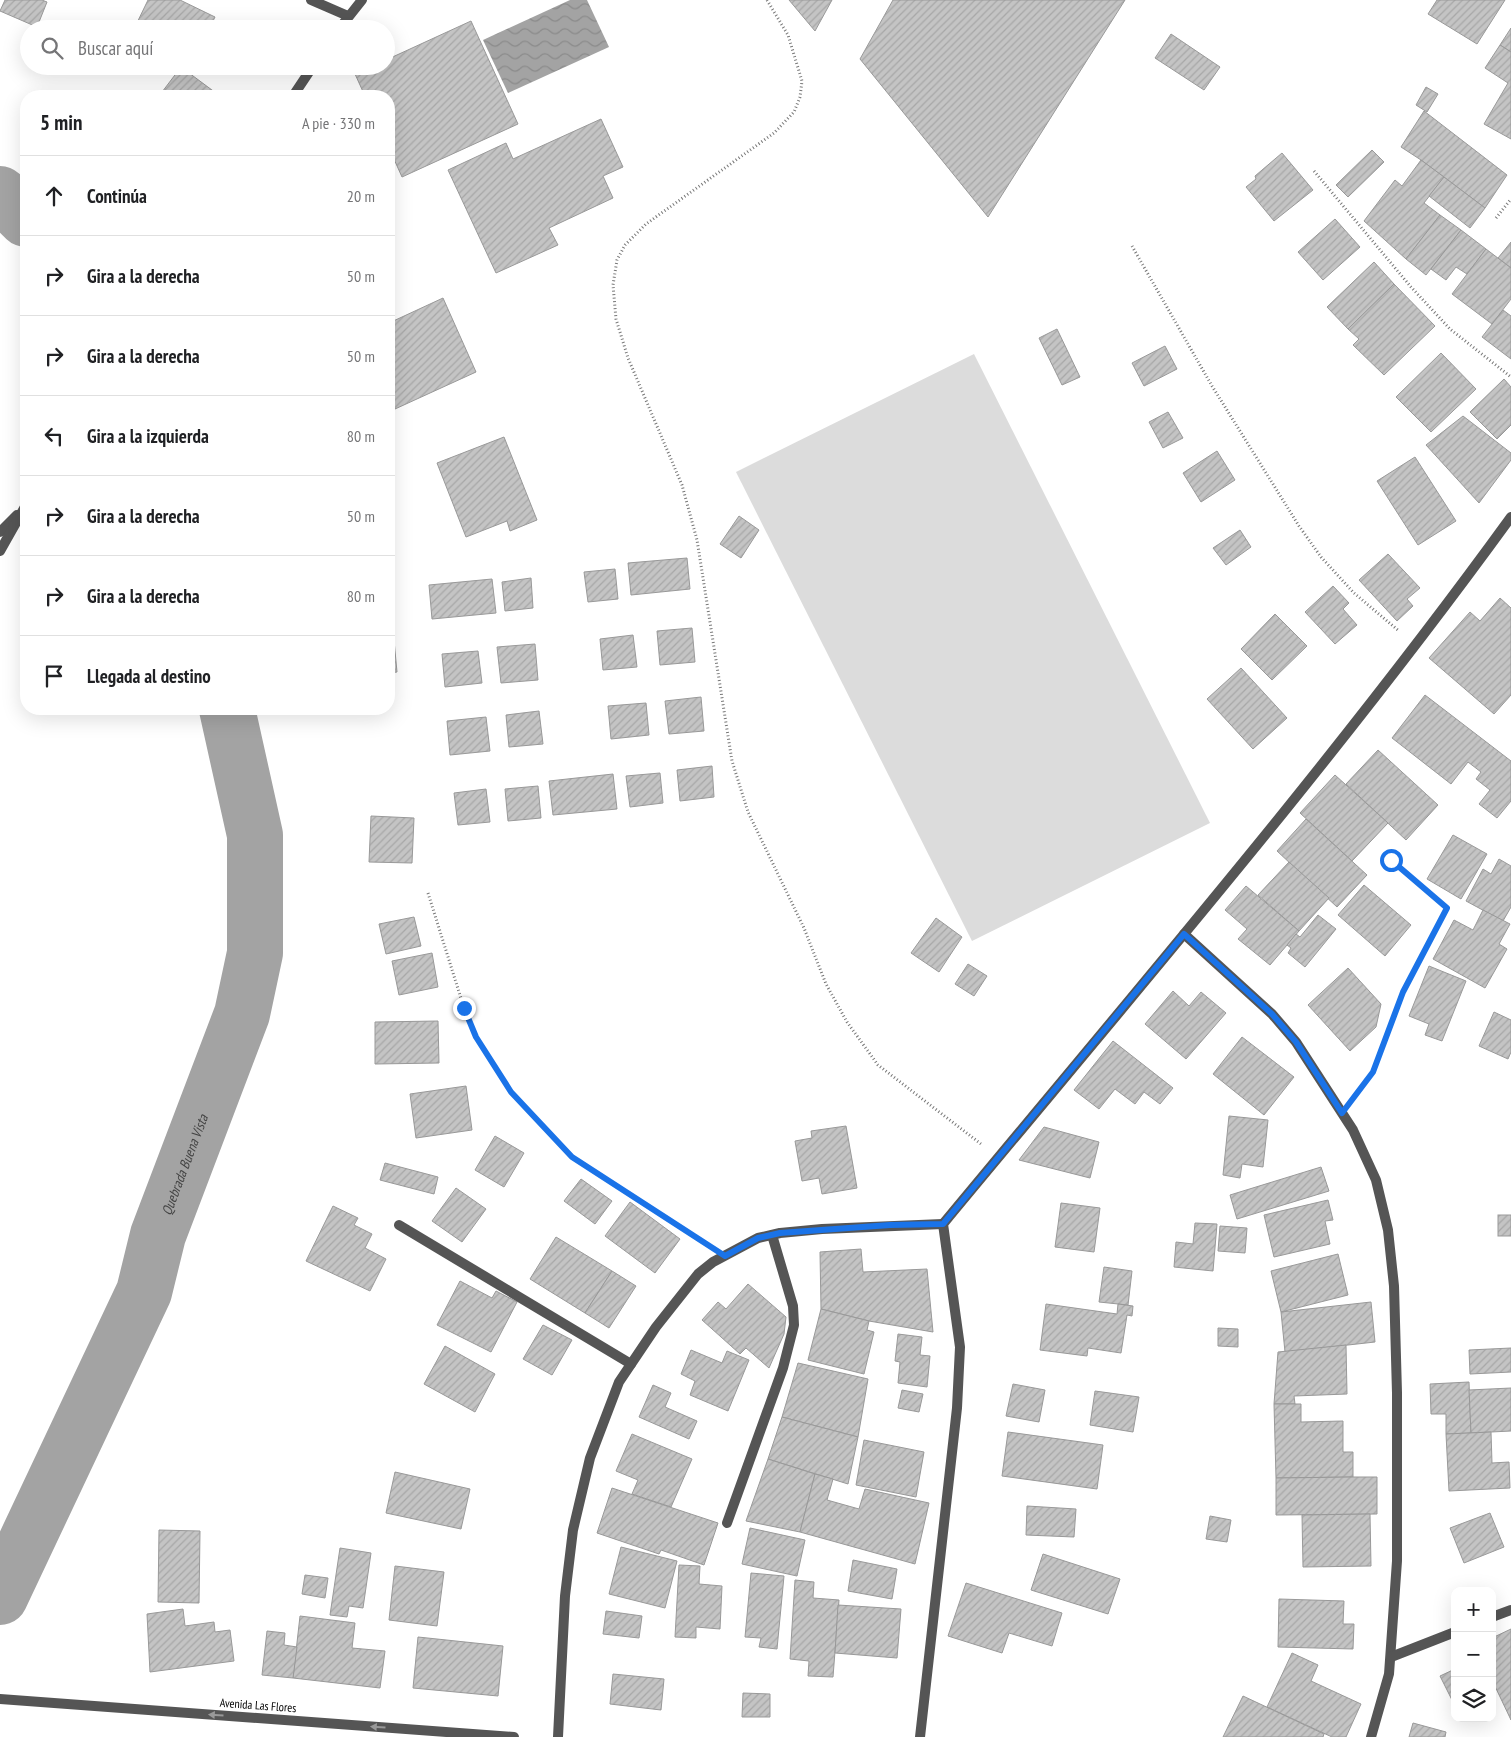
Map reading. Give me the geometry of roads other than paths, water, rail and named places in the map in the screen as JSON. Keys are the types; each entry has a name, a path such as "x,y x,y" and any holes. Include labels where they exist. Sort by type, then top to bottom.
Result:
{"street":[{"path":"311,0 348,16"},
{"path":"345,20 362,0"},
{"path":"297,90 307,75"},
{"path":"0,532 20,512"},
{"path":"0,551 20,516"},
{"path":"920,1737 957,1408 960,1347 943,1224 1184,934 1414,645 1511,517"},
{"path":"1184,934 1272,1014 1296,1042 1353,1130 1376,1180 1388,1230 1394,1286 1398,1393 1398,1561 1389,1674 1371,1737"},
{"path":"558,1737 565,1596 573,1530 593,1449 619,1382 656,1327 698,1274 725,1256 758,1238 851,1227 943,1224"},
{"path":"399,1225 630,1364"},
{"path":"727,1523 783,1368 794,1325 793,1306 772,1235"},
{"path":"1496,1616 1511,1610"},
{"path":"1391,1657 1451,1634"},
{"name":"Avenida Las Flores","path":"0,1699 514,1737"}],"water":[{"path":"570,0 587,0 609,47 508,93 483,40"}],"waterway":[{"name":"Quebrada Buena Vista","path":"0,194 20,213"},
{"name":"Quebrada Buena Vista","path":"0,1597 144,1292 158,1235 242,1014 255,953 255,835 228,715"}]}
